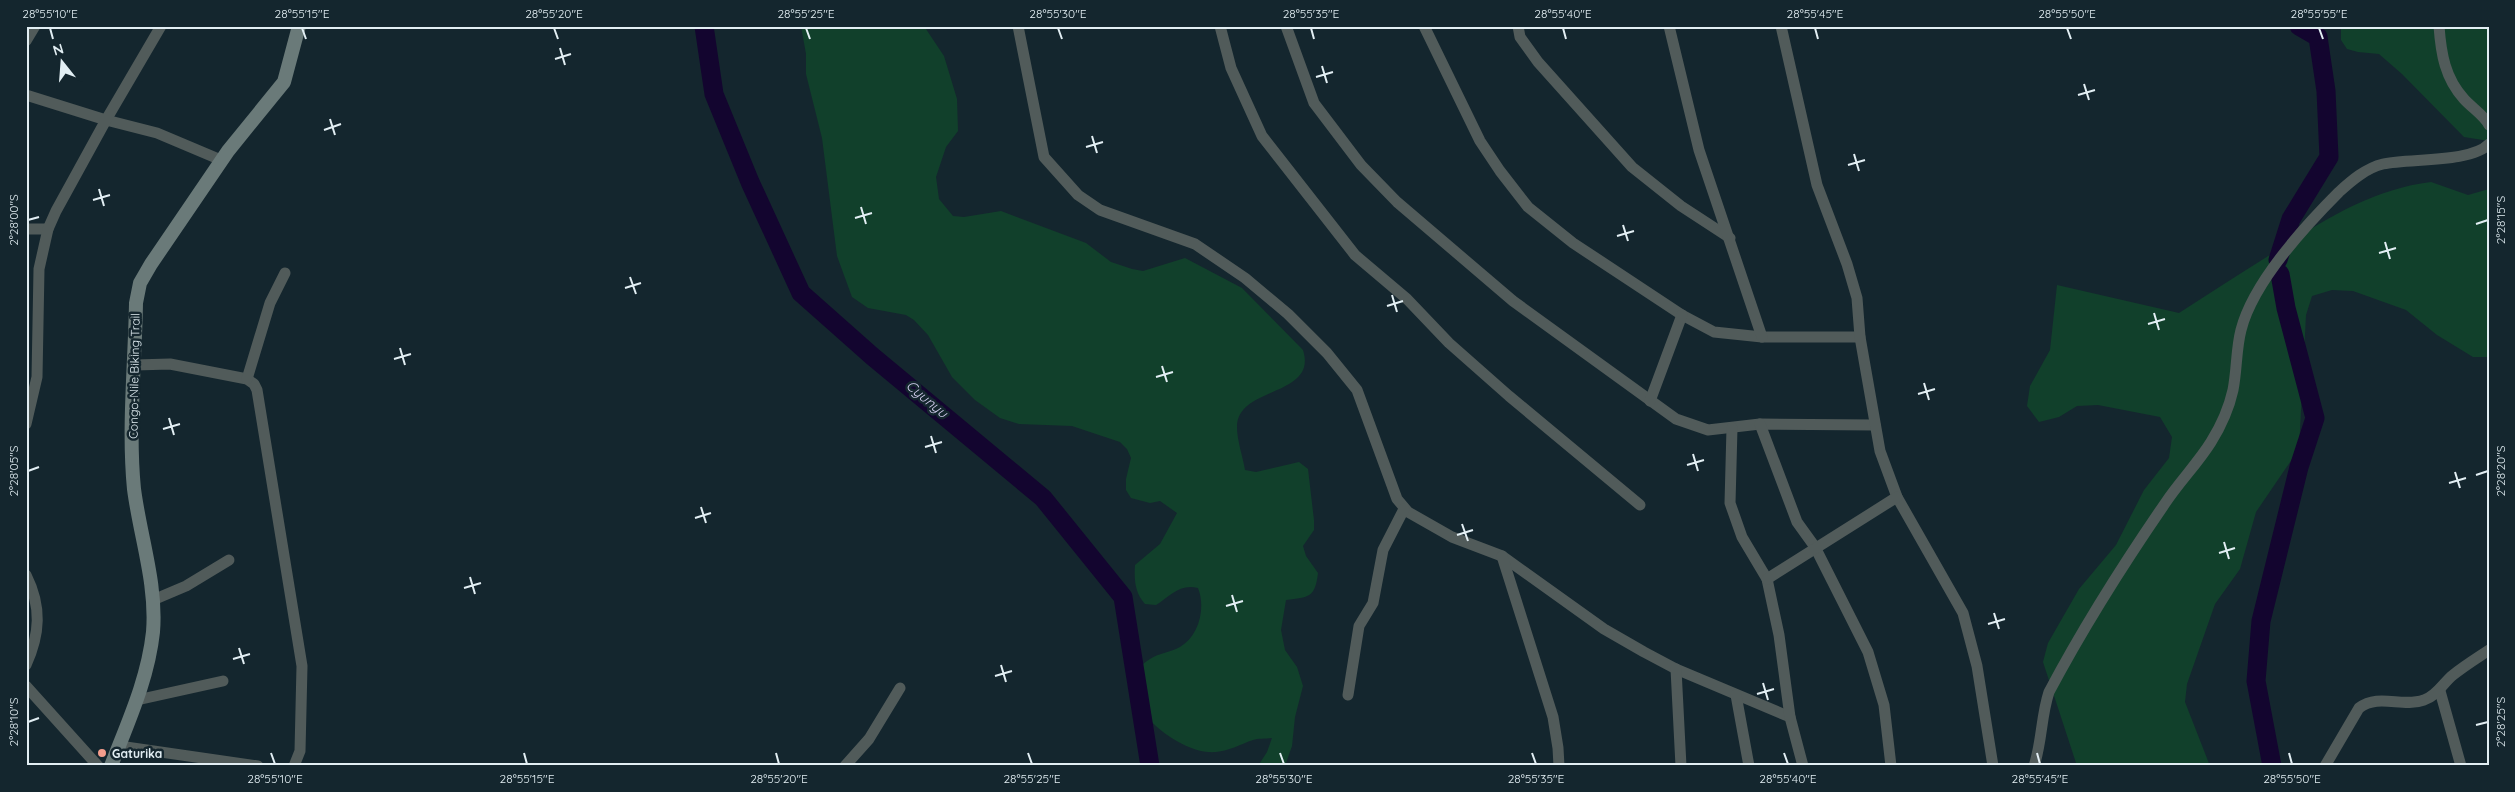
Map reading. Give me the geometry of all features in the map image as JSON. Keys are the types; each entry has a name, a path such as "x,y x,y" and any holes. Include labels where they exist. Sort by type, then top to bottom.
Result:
{"main road":[{"name":"Congo-Nile Biking Trail","path":"111,766 137,700 150,650 153,600 134,491 132,463 136,303 140,283 221,160 284,82 299,26"}],"street":[{"path":"26,41 34,26"},
{"path":"26,424 37,377 40,269 48,229 106,120 160,26"},
{"path":"1018,26 1044,157 1087,203 1100,210 1195,244 1245,278 1288,314 1327,354 1357,390 1397,499 1404,509 1452,537 1502,556 1604,629 1676,669 1790,717"},
{"path":"1220,26 1231,68 1262,136 1355,254 1407,299 1449,343 1640,506"},
{"path":"1286,26 1300,72 1314,103 1361,165 1385,190 1513,300 1676,419 1708,430 1760,424 1875,424"},
{"path":"1424,26 1480,141 1528,207 1573,243 1682,315 1714,332 1762,337 1860,337"},
{"path":"1518,26 1520,37 1538,62 1632,167 1682,206 1730,238"},
{"path":"1669,26 1698,150 1730,238 1762,337"},
{"path":"1781,26 1817,185 1854,284 1860,337 1875,424 1886,473 1897,497 1963,613 1977,666 1993,766"},
{"path":"2439,26 2441,53 2445,67 2463,98 2489,125"},
{"path":"26,95 157,134 221,160"},
{"path":"2034,766 2042,712 2049,692 2117,572 2171,494 2211,442 2223,420 2233,391 2241,330 2251,306 2266,279 2290,246 2315,216 2344,187 2366,171 2382,164 2461,156 2484,149 2489,144"},
{"path":"26,229 48,229"},
{"path":"247,379 270,303 285,272"},
{"path":"1650,401 1682,315"},
{"path":"134,365 170,364 247,379 254,384 258,394 302,666 300,751 294,766"},
{"path":"1760,424 1797,522 1815,547 1860,636 1878,681 1884,704 1891,766"},
{"path":"1732,428 1731,508 1742,537 1767,579 1779,635 1790,717 1803,766"},
{"path":"1767,579 1897,497"},
{"path":"1348,695 1359,626 1373,603 1383,550 1404,509"},
{"path":"1502,556 1553,717 1558,748 1558,766"},
{"path":"153,600 186,586 229,560"},
{"path":"26,575 38,621 36,643 26,665"},
{"path":"2325,766 2360,708 2366,703 2374,700 2406,703 2424,700 2440,691 2452,676 2489,650"},
{"path":"1676,669 1681,766"},
{"path":"137,700 223,681"},
{"path":"845,766 869,739 900,688"},
{"path":"29,691 98,766"},
{"path":"2440,691 2461,766"},
{"path":"1736,695 1749,766"},
{"path":"119,746 258,766"}],"green space":[{"path":"801,26 924,26 944,56 957,99 958,131 946,147 936,177 939,199 953,216 964,217 1001,211 1086,243 1111,262 1143,271 1185,258 1242,288 1303,350 1304,365 1299,376 1289,384 1249,404 1240,414 1237,427 1245,470 1256,472 1299,462 1308,469 1314,530 1303,546 1306,556 1318,573 1315,587 1310,595 1286,600 1281,630 1285,650 1297,667 1303,686 1295,717 1292,746 1285,766 1258,766 1267,752 1272,738 1255,739 1230,749 1216,752 1188,747 1174,740 1148,719 1131,693 1127,680 1138,668 1154,657 1180,647 1192,636 1199,621 1201,604 1198,588 1186,587 1180,589 1156,605 1145,604 1137,591 1135,565 1160,544 1177,513 1160,501 1150,503 1131,498 1126,490 1126,479 1131,458 1127,449 1120,442 1072,426 1019,424 1000,418 975,400 952,377 928,335 914,320 906,315 868,308 852,297 837,256 822,138 806,74 806,54"},
{"path":"2341,26 2489,26 2489,141 2464,137 2402,74 2379,54 2347,49 2341,40"},
{"path":"2431,182 2468,195 2489,189 2489,357 2473,357 2437,335 2406,310 2353,291 2332,290 2312,296 2306,315 2299,449 2256,512 2240,569 2215,604 2187,684 2185,702 2210,766 2077,766 2043,662 2048,643 2079,589 2116,545 2144,490 2169,458 2172,437 2160,417 2098,405 2077,406 2059,417 2039,422 2027,406 2030,386 2050,350 2057,285 2179,313 2310,229 2348,208 2388,192"}],"waterway":[{"name":"Cyunyu","path":"704,26 714,94 750,182 801,293 872,356 1043,498 1123,597 1150,766"},
{"path":"2278,260 2291,219 2329,157 2326,91 2318,37 2299,26"},
{"path":"2272,766 2256,681 2261,621 2299,467 2315,418 2286,308 2280,274"}],"place":[{"name":"Gaturika","path":"102,753"}]}
